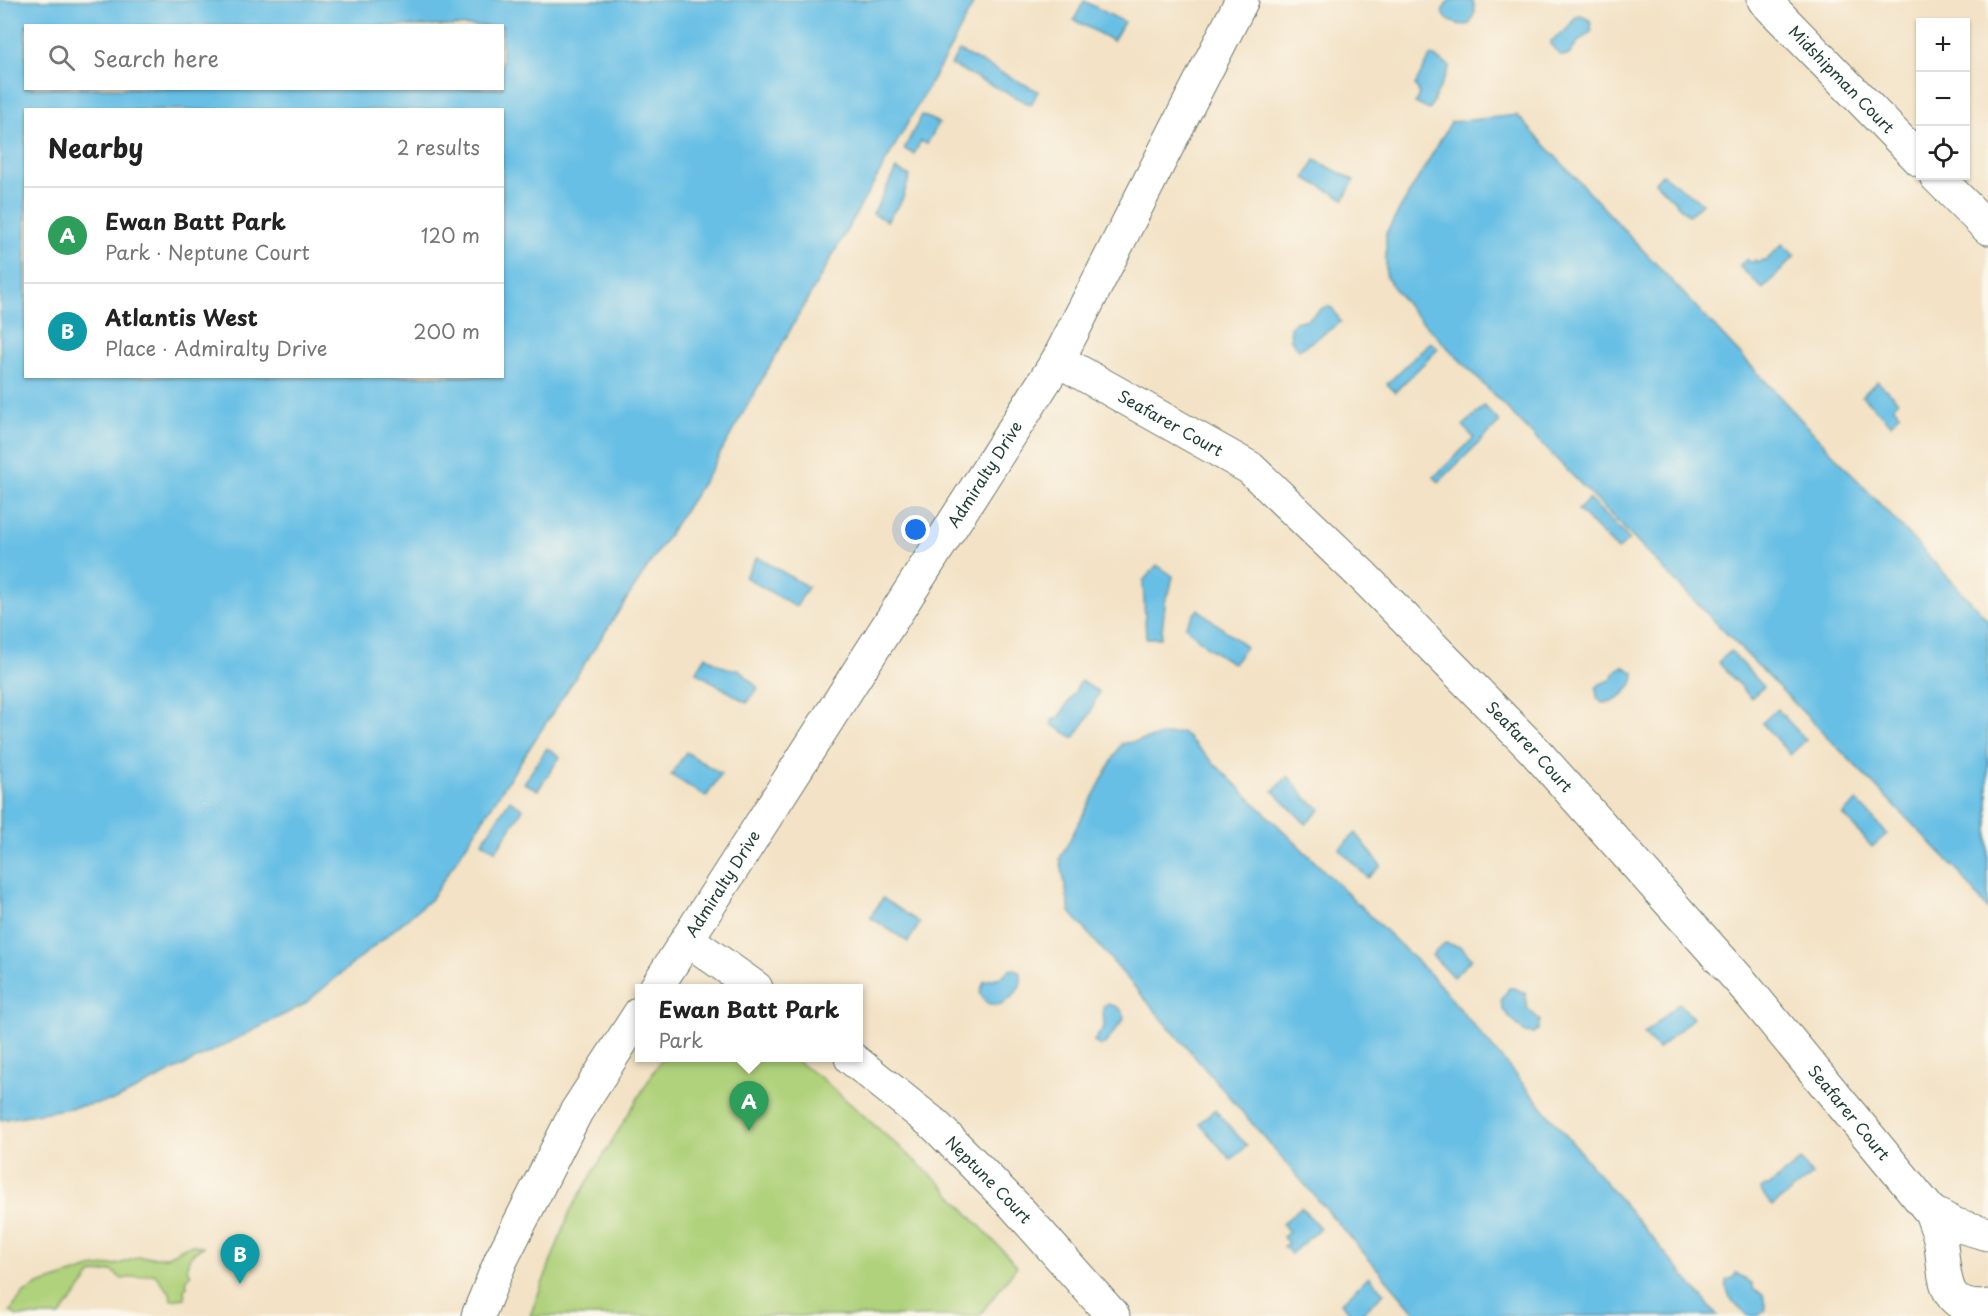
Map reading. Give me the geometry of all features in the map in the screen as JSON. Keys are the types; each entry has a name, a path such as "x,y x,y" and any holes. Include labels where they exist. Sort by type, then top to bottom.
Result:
{"street":[{"name":"Admiralty Drive","path":"659,984 1058,360 1242,0"},
{"name":"Midshipman Court","path":"1764,0 1916,156"},
{"path":"1940,180 1988,228"},
{"name":"Seafarer Court","path":"1058,360 1250,468 1364,577 1533,749 1735,974 1931,1212 1940,1238 1943,1279 1948,1290 1956,1299 1967,1305 1988,1306"},
{"path":"687,939 750,984"},
{"path":"478,1316 501,1260 576,1112 635,1019"},
{"name":"Neptune Court","path":"856,1062 935,1125 1016,1207 1113,1316"},
{"name":"Seafarer Court","path":"1931,1212 1956,1225 1988,1234"}],"green space":[{"path":"660,1062 798,1062 821,1078 940,1183 1017,1266 979,1316 530,1316 570,1211"},
{"path":"187,1246 203,1247 193,1253 188,1261 187,1269 191,1274 186,1280 185,1298 171,1300 170,1292 154,1274 122,1279 112,1271 92,1274 60,1316 17,1316 10,1311 24,1293 38,1285 91,1268 119,1264 139,1257 166,1257"}],"water":[{"path":"0,0 975,0 952,45 709,473 431,899 303,1005 116,1100 0,1120"},
{"path":"1449,0 1473,0 1475,11 1470,24 1457,24 1446,18 1442,11"},
{"path":"1084,1 1124,22 1113,41 1074,20"},
{"path":"1581,16 1590,20 1592,31 1578,42 1569,55 1561,56 1550,44 1551,41 1566,30 1576,17"},
{"path":"959,51 1038,91 1031,105 951,65"},
{"path":"1431,55 1450,66 1429,110 1415,103 1419,94 1415,85"},
{"path":"922,115 939,123 927,144 921,141 914,154 904,149"},
{"path":"1517,115 1988,620 1988,910 1958,871 1409,308 1386,277 1386,233 1451,122"},
{"path":"1315,160 1354,180 1344,199 1305,178"},
{"path":"896,169 910,176 902,200 887,221 873,214"},
{"path":"1662,174 1702,203 1689,216 1655,182"},
{"path":"1782,244 1795,256 1763,289 1739,266 1747,259 1751,263 1755,260 1758,263 1762,260 1765,262"},
{"path":"1328,306 1333,309 1341,322 1299,350 1291,340 1290,327 1295,322 1310,318"},
{"path":"1430,342 1438,349 1395,392 1387,384"},
{"path":"1877,381 1898,401 1893,406 1900,414 1891,424 1862,396"},
{"path":"1484,406 1500,422 1439,482 1434,477 1474,438 1463,426"},
{"path":"1589,499 1629,539 1618,550 1578,510"},
{"path":"757,557 808,587 796,607 745,577"},
{"path":"1157,565 1173,576 1166,597 1161,638 1146,638 1143,581"},
{"path":"1198,609 1246,647 1233,664 1207,647 1185,626"},
{"path":"1731,651 1764,687 1751,698 1718,662"},
{"path":"706,656 725,667 739,669 758,688 747,703 696,672"},
{"path":"1623,666 1634,673 1632,684 1624,694 1602,703 1597,697 1596,688 1611,680 1616,670"},
{"path":"1081,681 1099,692 1089,716 1074,738 1051,724 1053,719 1059,718"},
{"path":"1777,709 1806,740 1790,755 1762,723"},
{"path":"1182,732 1433,977 1718,1316 1418,1316 1070,912 1060,858 1121,744"},
{"path":"547,748 560,757 538,790 524,783"},
{"path":"686,752 721,774 706,797 671,775"},
{"path":"1288,776 1307,799 1321,809 1306,824 1273,791"},
{"path":"510,800 523,809 496,851 482,842"},
{"path":"1857,801 1887,834 1872,847 1843,814"},
{"path":"1356,833 1381,866 1368,878 1339,849"},
{"path":"883,898 920,923 908,942 870,917"},
{"path":"1445,943 1461,947 1472,959 1453,977 1432,955"},
{"path":"1015,969 1021,976 1021,982 1013,995 1000,1004 992,1005 986,1001 980,993 984,981 1001,977 1009,970"},
{"path":"1509,988 1515,988 1526,994 1527,1008 1540,1020 1538,1030 1533,1033 1524,1032 1503,1010 1501,1001"},
{"path":"1679,1003 1693,1018 1658,1049 1644,1034"},
{"path":"1107,1004 1119,1008 1124,1019 1104,1045 1100,1046 1094,1041 1104,1027 1103,1007"},
{"path":"1215,1110 1247,1146 1231,1160 1199,1123"},
{"path":"1801,1160 1812,1175 1772,1206 1760,1190 1769,1186"},
{"path":"1301,1207 1320,1228 1291,1254 1284,1246 1288,1243 1283,1237 1289,1232 1282,1224"},
{"path":"1736,1273 1752,1283 1754,1290 1763,1295 1766,1310 1758,1316 1749,1316 1729,1296 1727,1280 1733,1278"},
{"path":"1369,1276 1384,1293 1359,1316 1353,1316 1341,1303"}],"place":[{"name":"Ewan Batt Park","path":"749,1131"},
{"name":"Atlantis West","path":"240,1284"}]}
